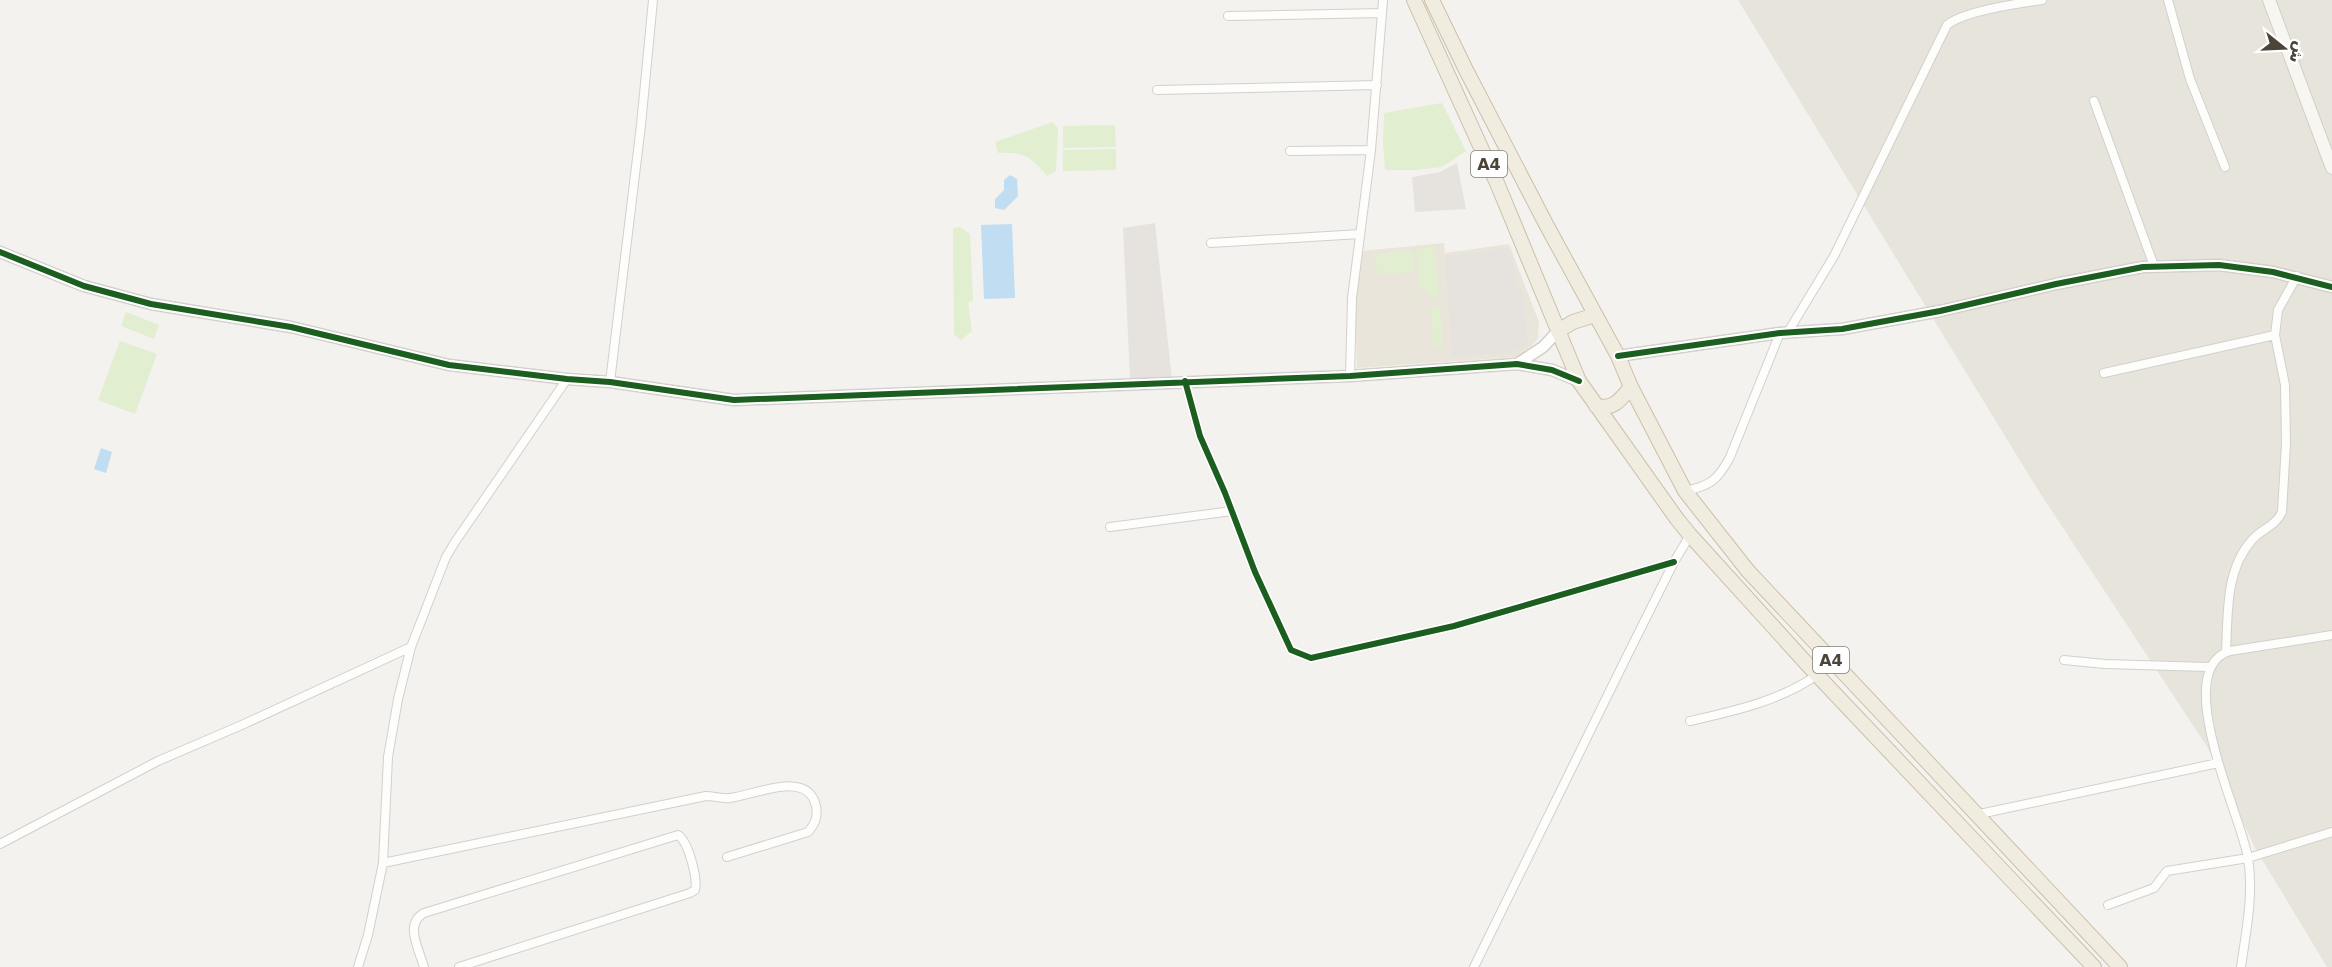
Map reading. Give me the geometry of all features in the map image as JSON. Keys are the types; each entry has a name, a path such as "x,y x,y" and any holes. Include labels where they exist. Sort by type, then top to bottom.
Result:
{"highway":[{"name":"A4","path":"1414,0 1497,183 1580,381 1596,406 1690,535 1817,675 2094,967"},
{"name":"A4","path":"1432,0 1466,70 1618,356 1631,387 1685,490 1748,571 2120,967"},
{"path":"1558,331 1573,322 1595,315"},
{"path":"1596,406 1604,408 1614,406 1631,387"}],"main road":[{"path":"2269,0 2332,168"}],"street":[{"path":"610,382 641,125 652,0"},
{"path":"1350,376 1352,298 1371,150 1383,0"},
{"path":"1685,490 1701,487 1721,474 1784,332 1834,256 1947,25 1953,20 1975,12 2042,0"},
{"path":"2168,0 2190,79 2225,167"},
{"path":"1228,16 1382,13"},
{"path":"1158,90 1377,85"},
{"path":"2094,101 2154,266"},
{"path":"1290,151 1371,150"},
{"path":"1211,243 1360,234"},
{"path":"0,252 84,286 151,304 291,327 449,365 610,382 734,400 1350,376 1517,364 1552,370 1580,381"},
{"path":"1618,356 1784,332 1842,329 2154,266 2219,265 2297,276 2332,287"},
{"path":"2226,652 2229,592 2240,560 2252,539 2276,521 2282,512 2286,444 2285,385 2275,335 2278,310 2297,276"},
{"path":"1517,364 1543,347 1558,331"},
{"path":"2104,373 2275,335"},
{"path":"358,967 368,935 383,863 389,740 411,647 446,557 567,379"},
{"path":"1185,381 1200,436 1255,572 1291,650 1311,658 1454,626 1674,562"},
{"path":"1110,527 1232,511"},
{"path":"1474,967 1674,562 1690,535"},
{"path":"2241,967 2249,904 2248,858 2218,763 2205,698 2210,667 2226,652 2332,635"},
{"path":"0,844 158,761 411,647"},
{"path":"2064,660 2210,667"},
{"path":"1690,721 1781,696 1792,692 1817,675"},
{"path":"1975,815 2218,763"},
{"path":"383,863 706,796 731,798 795,786 806,789 813,799 817,815 813,827 808,832 727,857"},
{"path":"2108,905 2154,888 2167,870 2248,858 2332,832"},
{"path":"424,967 414,924 416,918 424,913 678,835 685,842 696,879 695,890 690,894 459,967"}],"shaded area":[{"path":"1738,0 2332,0 2332,967 2327,967 2255,848 2208,748 2038,490"},
{"path":"1457,163 1466,209 1415,212 1412,177 1440,172"},
{"path":"1155,223 1172,380 1130,378 1123,228"},
{"path":"1444,243 1445,253 1509,244 1539,322 1538,338 1532,346 1516,357 1357,368 1355,302 1362,251"},
{"path":"1507,248 1515,270 1515,287 1522,288 1528,343 1512,353 1452,356 1445,256"}],"green space":[{"path":"1442,103 1466,151 1442,167 1385,170 1384,113"},
{"path":"1053,122 1058,129 1056,171 1047,176 1026,157 1015,153 998,153 995,142"},
{"path":"1115,125 1116,147 1063,148 1063,126"},
{"path":"1116,149 1116,170 1063,171 1063,150"},
{"path":"960,227 970,234 973,301 968,302 972,331 961,340 954,334 953,228"},
{"path":"1435,247 1439,296 1430,297 1427,290 1420,289 1416,249"},
{"path":"1413,251 1415,272 1377,275 1375,254"},
{"path":"1431,307 1440,307 1443,346 1433,347"},
{"path":"126,312 159,325 154,339 121,326"},
{"path":"120,341 157,354 135,414 98,400"}],"water":[{"path":"1010,175 1017,179 1018,196 1004,210 995,208 995,199 1004,190 1004,180"},
{"path":"1012,224 1015,298 984,299 981,225"},
{"path":"101,448 112,452 106,473 94,469"}],"cycle path":[{"path":"0,252 84,286 151,304 291,327 449,365 610,382 734,400 1350,376 1517,364 1552,370 1579,381"},
{"path":"1618,356 1780,333 1842,329 1940,311 2056,284 2143,267 2219,265 2273,272 2332,287"},
{"path":"1185,381 1200,436 1225,493 1255,572 1291,650 1311,658 1454,626 1674,562"}]}
